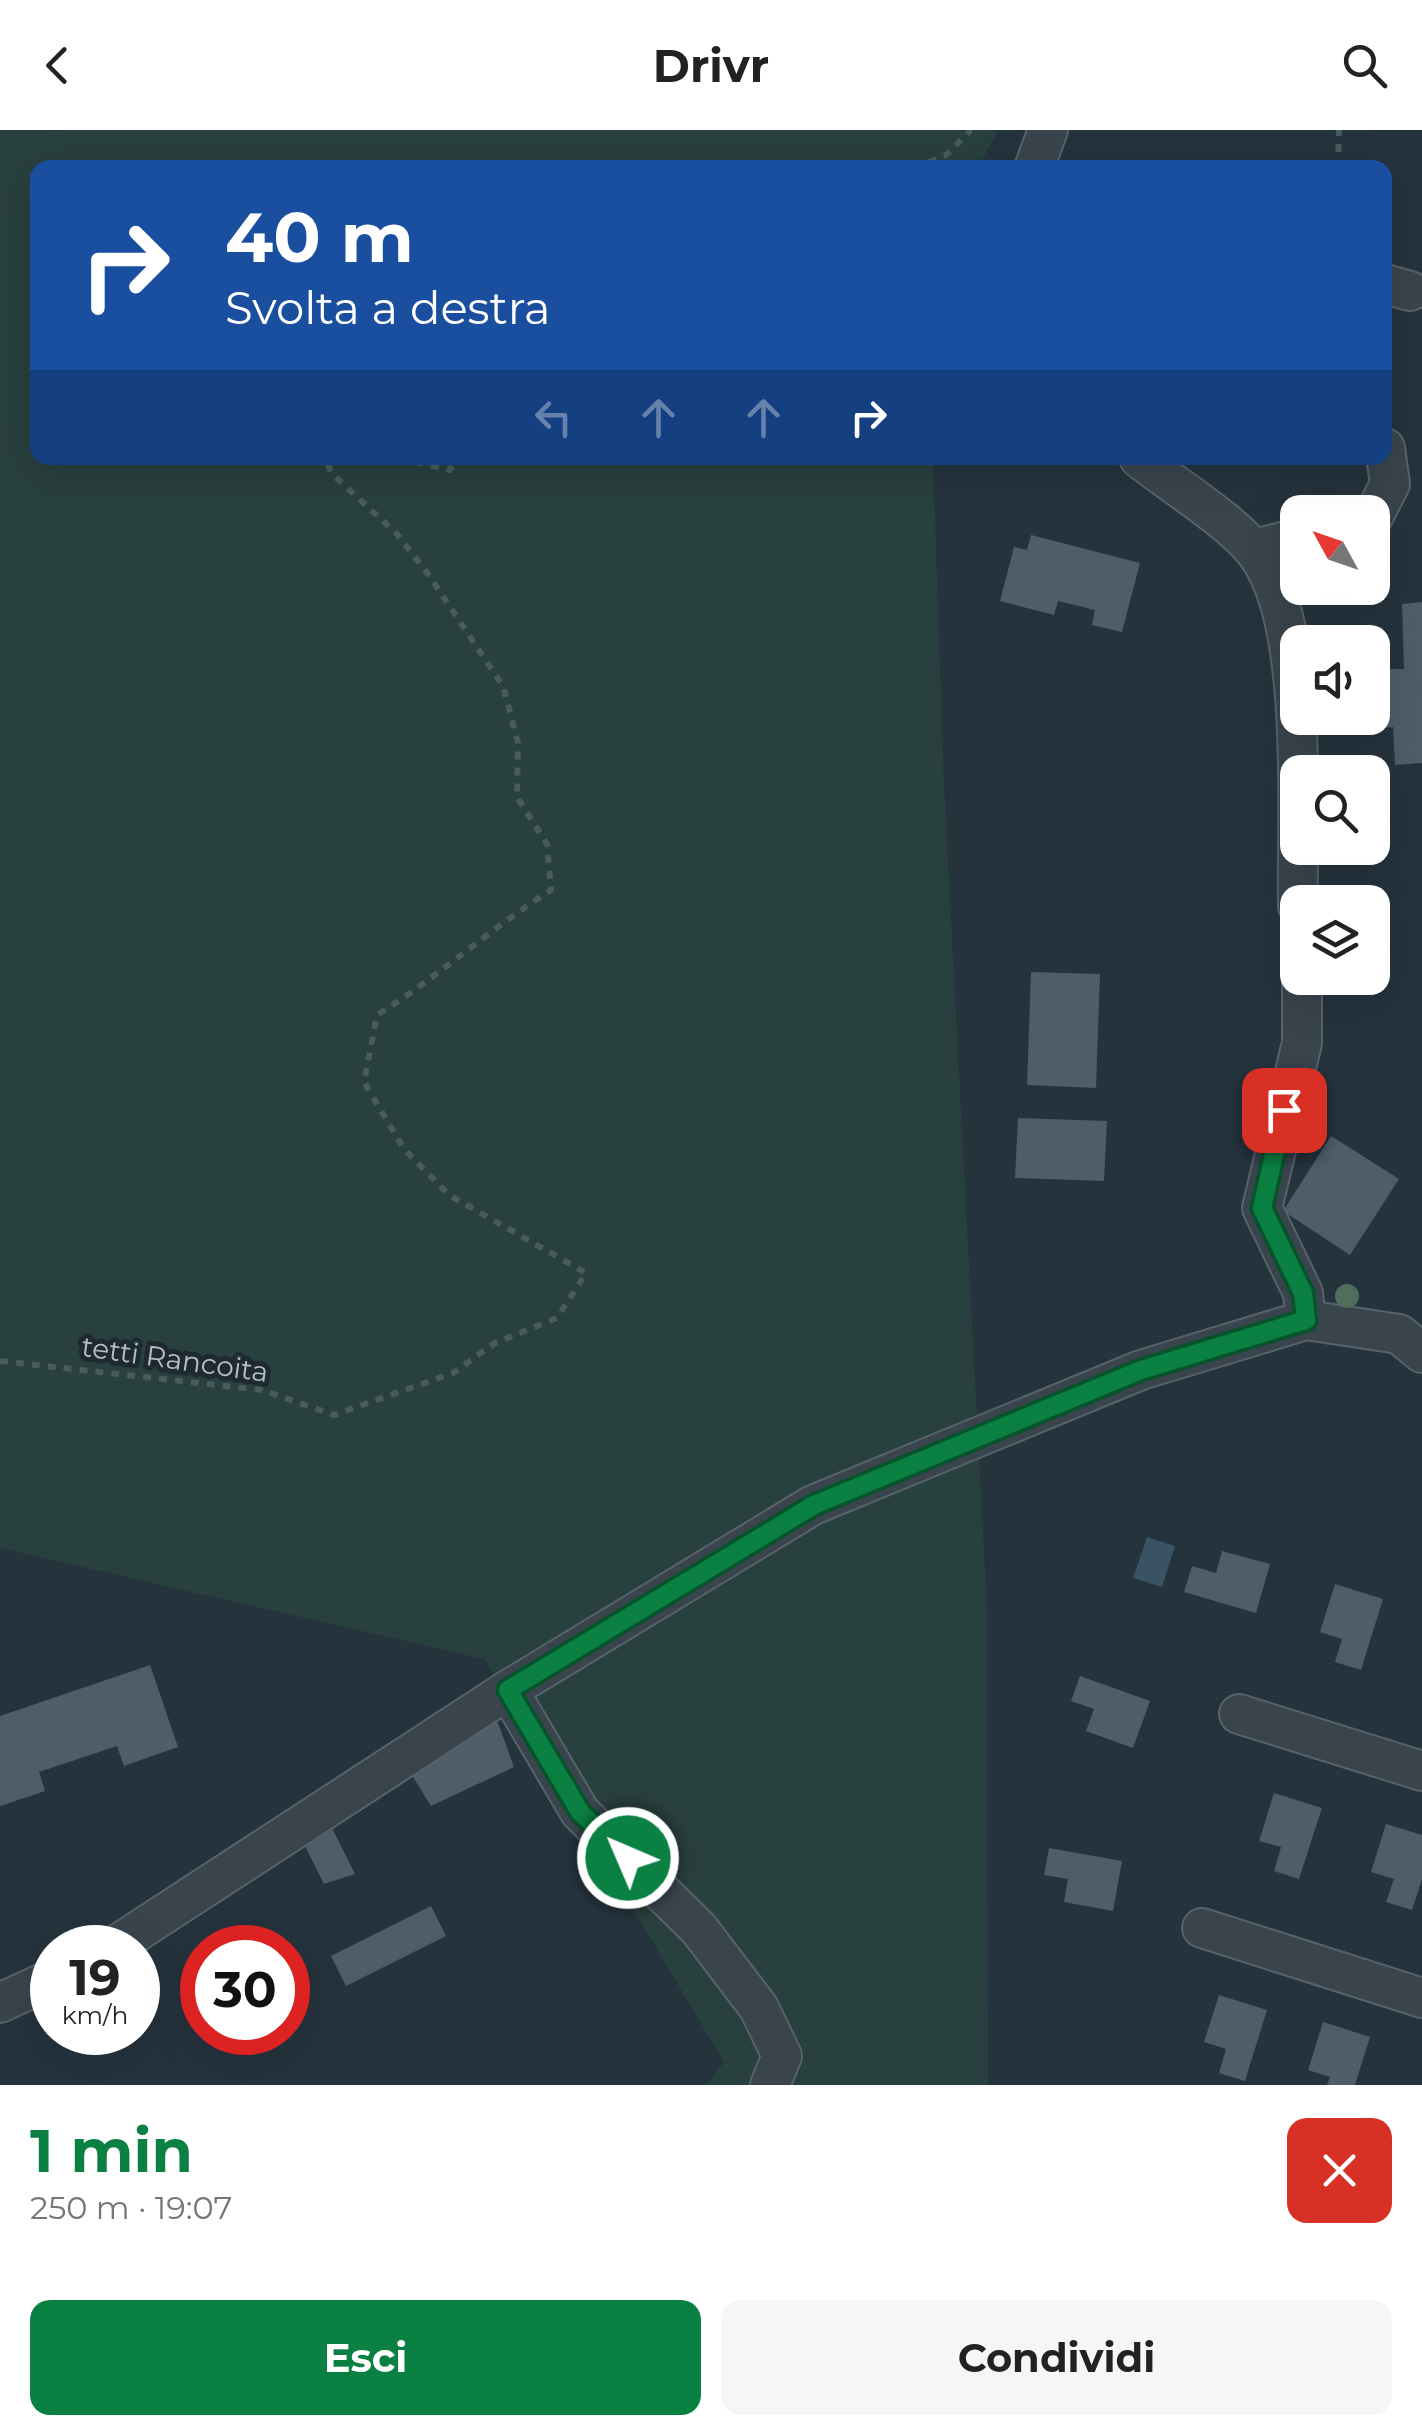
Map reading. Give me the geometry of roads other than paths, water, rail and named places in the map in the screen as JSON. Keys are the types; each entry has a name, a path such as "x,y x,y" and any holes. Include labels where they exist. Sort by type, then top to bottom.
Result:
{"street":[{"path":"1037,160 1048,130"},
{"path":"1148,465 1254,549 1280,597 1292,677 1297,885"},
{"path":"1384,495 1390,484 1387,465"},
{"path":"1254,549 1280,542"},
{"path":"1302,995 1302,1043 1262,1208 1303,1293 1306,1320"},
{"path":"147,1925 508,1690 814,1505 1141,1370 1306,1320 1400,1334 1422,1353"},
{"path":"508,1690 580,1812 699,1929 759,2008 782,2056 770,2085"},
{"path":"1238,1714 1422,1771"},
{"path":"1202,1928 1422,1998"},
{"path":"0,2003 30,1989"}],"water":[{"path":"1147,1537 1175,1546 1162,1587 1133,1578"}]}
